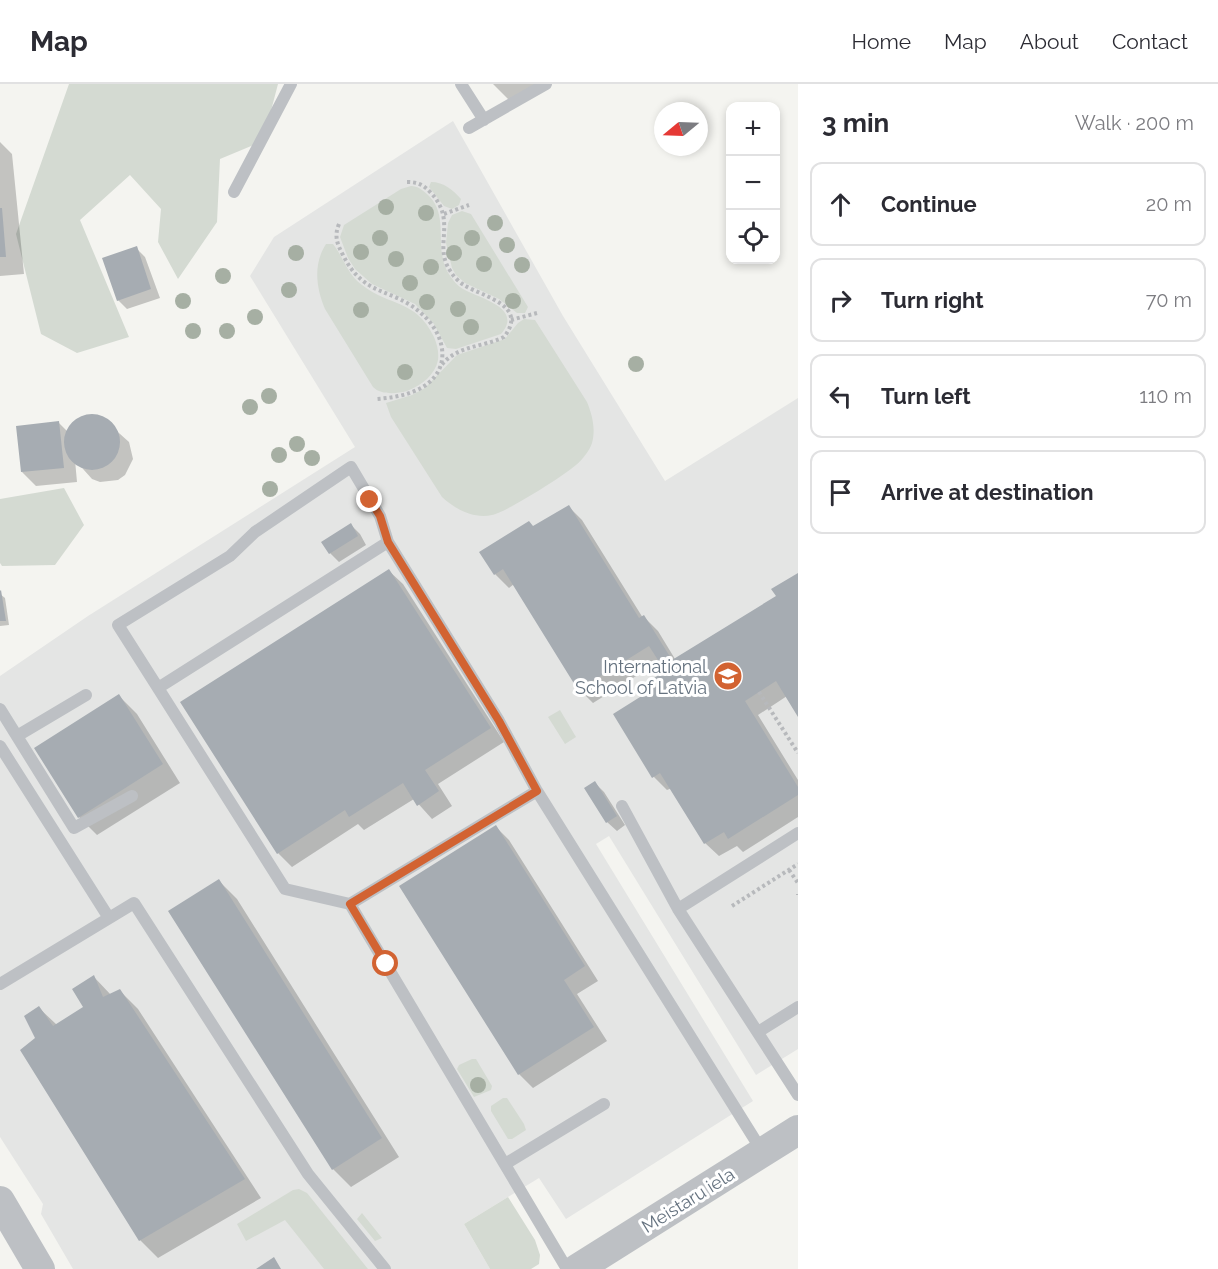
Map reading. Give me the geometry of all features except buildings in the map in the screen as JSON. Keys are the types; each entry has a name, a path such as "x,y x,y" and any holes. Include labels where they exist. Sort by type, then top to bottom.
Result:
{"street":[{"name":"Meistaru iela","path":"577,1269 798,1130"},
{"path":"0,1201 39,1269"}],"lane":[{"path":"234,192 291,84"},
{"path":"462,84 484,120"},
{"path":"469,128 546,84"},
{"path":"537,791 350,904 285,889 118,625 230,556 255,532 351,467 380,516 388,542 499,721 537,791 763,1152"},
{"path":"158,688 388,542"},
{"path":"16,736 86,695"},
{"path":"0,710 74,828 132,796"},
{"path":"0,746 110,918"},
{"path":"622,806 678,909 798,1095"},
{"path":"678,909 798,833"},
{"path":"0,984 134,903 308,1174 385,1269"},
{"path":"350,904 567,1269"},
{"path":"758,1032 798,1007"},
{"path":"505,1164 604,1104"}],"path":[{"path":"376,399 394,397 419,389 429,382 447,358 462,350 504,337 511,320 507,310 501,304 463,285 448,269 443,244 444,214 439,202 422,184 407,182"},
{"path":"444,214 469,205"},
{"path":"339,224 336,240 357,277 382,293 409,304 424,315 434,328 444,350 440,367"},
{"path":"511,320 537,313"},
{"path":"759,692 798,753"},
{"path":"732,906 798,864"},
{"path":"789,870 798,884"}],"shaded area":[{"path":"69,84 278,84 263,141 220,159 217,222 178,279 158,242 161,209 130,175 80,220 129,337 77,353 41,334 16,234"},
{"path":"453,121 563,316 665,481 798,398 798,1049 756,1075 609,836 596,844 753,1101 566,1219 539,1178 464,1224 490,1269 73,1269 41,1214 43,1204 0,1137 0,676 88,616 355,447 250,276 274,237"},
{"path":"431,182 440,183 451,190 461,199 459,205 452,209 444,206 429,187"},
{"path":"411,186 422,190 434,203 440,223 442,256 445,267 456,284 495,304 507,316 507,324 501,334 456,349 447,348 434,324 415,304 372,284 355,269 348,258 340,237 344,225 401,189"},
{"path":"462,211 471,214 528,307 525,313 517,313 499,299 465,283 456,275 446,243 448,223 452,215"},
{"path":"326,244 333,244 353,276 362,285 411,310 427,325 435,340 438,357 434,370 423,383 398,393 384,393 373,387 322,301 317,276 319,260"},
{"path":"524,319 535,320 587,402 593,422 592,443 586,455 576,465 548,485 499,513 478,516 459,509 442,497 391,417 386,403 412,395 425,388 457,355 505,339"},
{"path":"64,488 84,525 55,565 2,566 0,563 0,499"},
{"path":"560,710 576,737 565,744 548,717"},
{"path":"476,1059 492,1086 491,1090 474,1097 457,1069 459,1065"},
{"path":"507,1098 526,1130 512,1139 508,1139 491,1111 491,1106"},
{"path":"299,1189 307,1193 368,1269 324,1269 285,1220 246,1241 237,1224 293,1190"},
{"path":"508,1197 535,1240 540,1255 539,1264 531,1269 490,1269 464,1224"},
{"path":"362,1213 382,1238 375,1241 357,1219"}],"place":[{"name":"International School of Latvia","path":"728,676"}],"route":[{"path":"370,500 380,516 388,542 499,721 537,791 350,904 386,964"}]}
